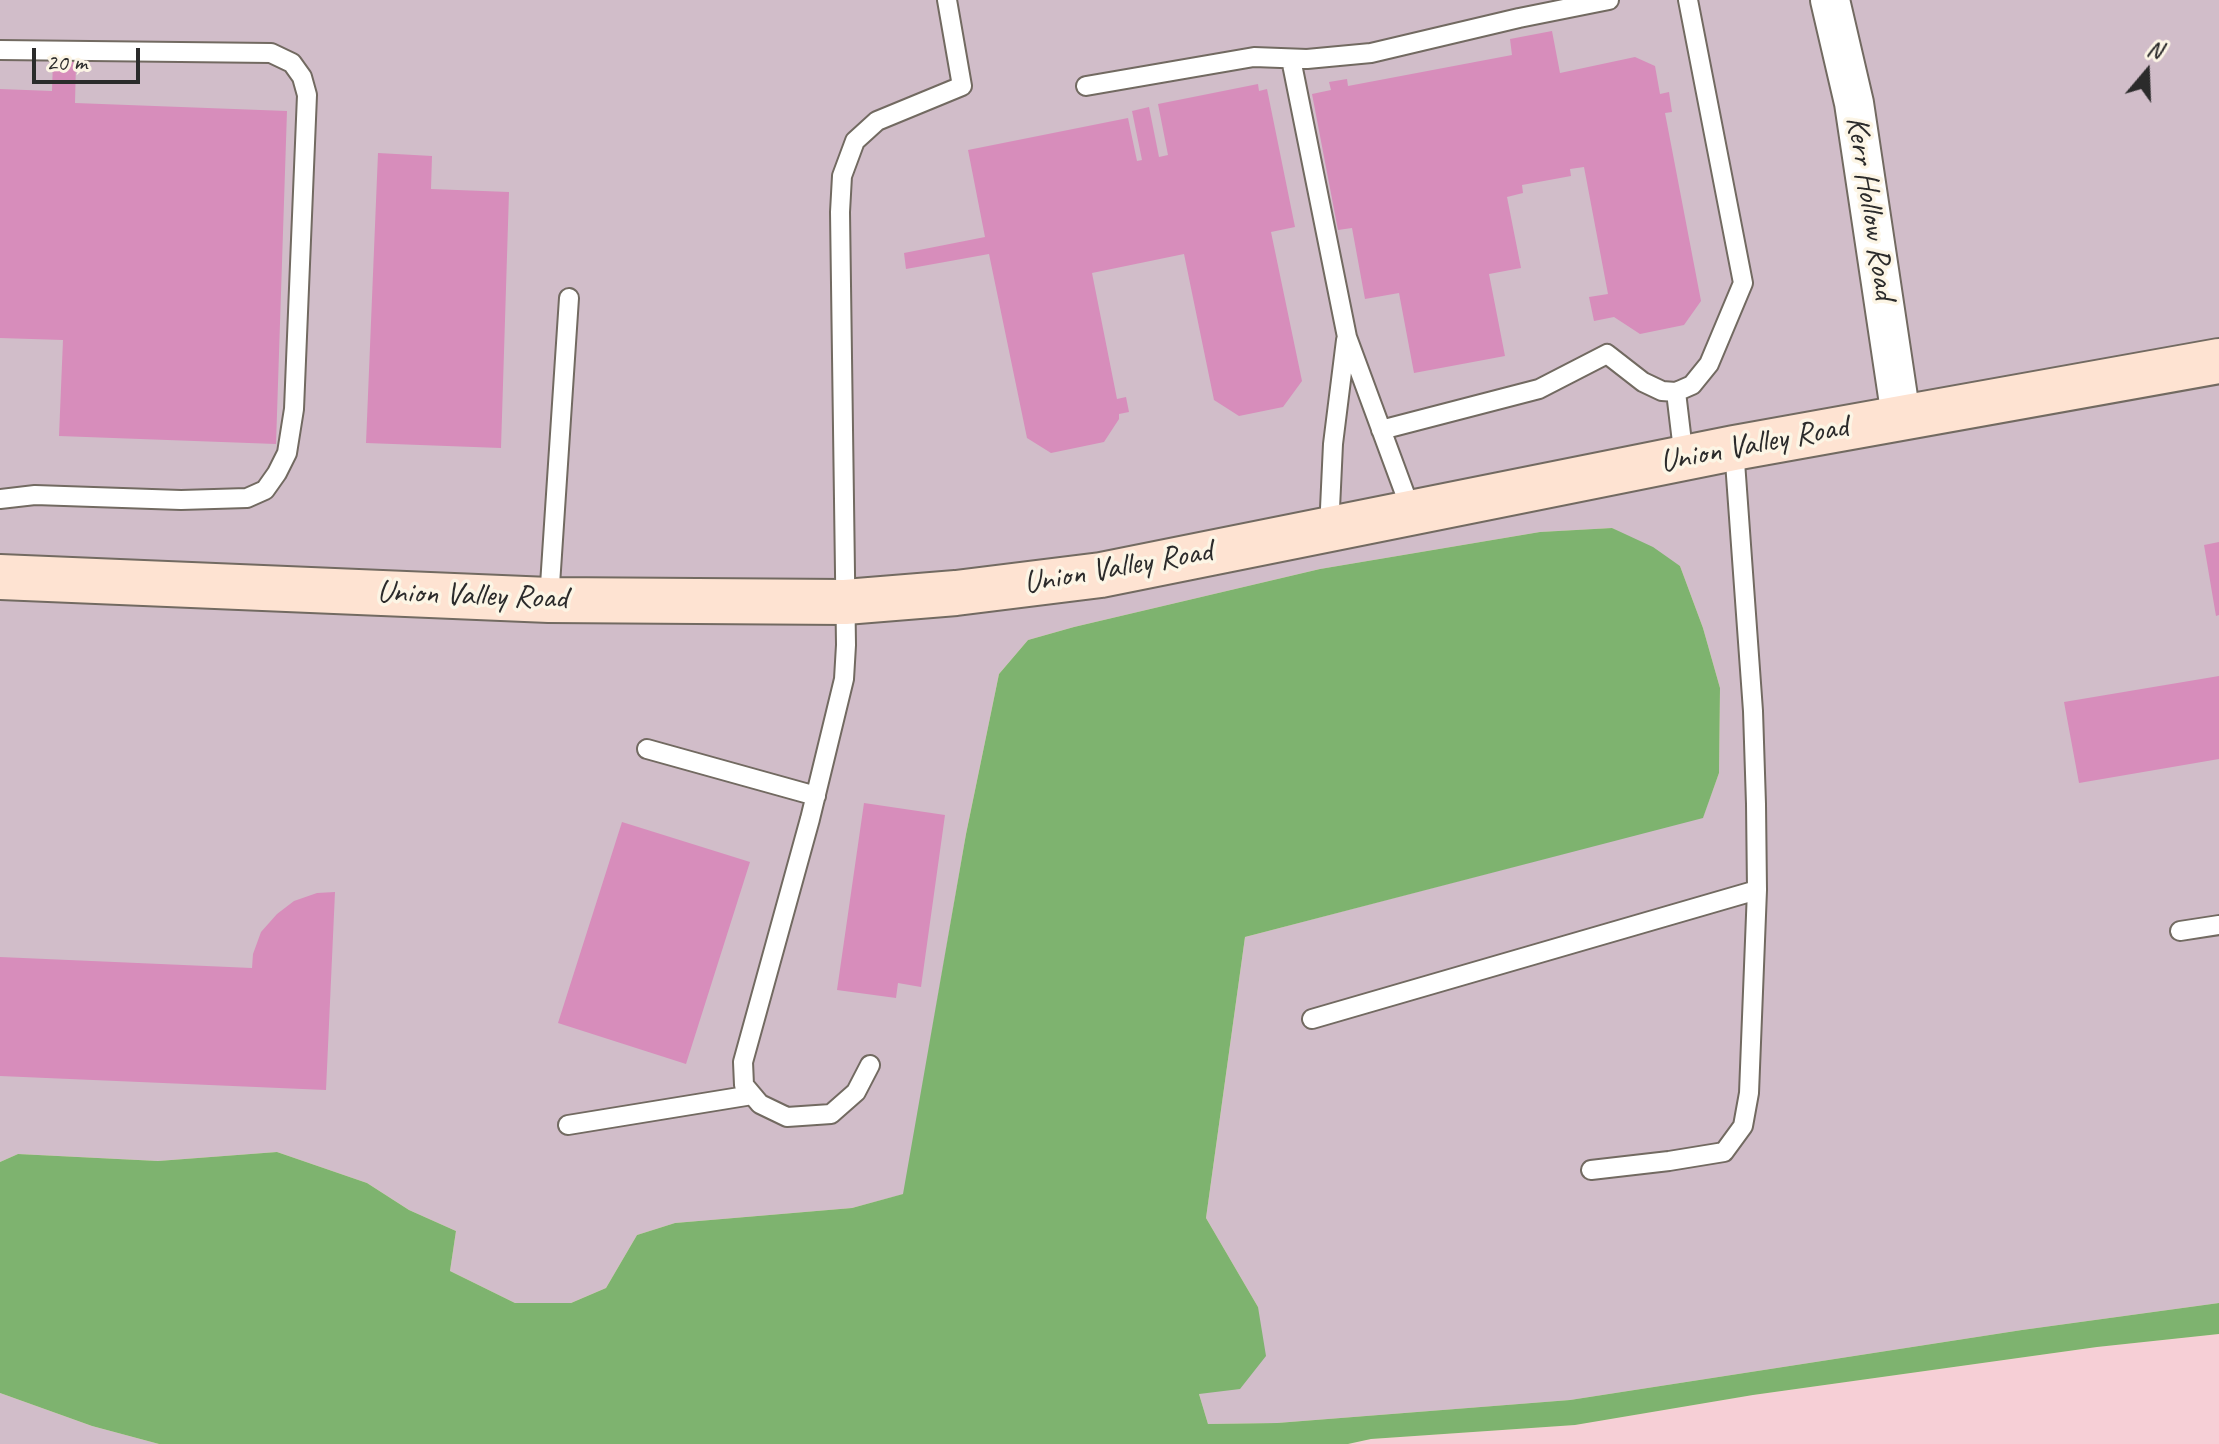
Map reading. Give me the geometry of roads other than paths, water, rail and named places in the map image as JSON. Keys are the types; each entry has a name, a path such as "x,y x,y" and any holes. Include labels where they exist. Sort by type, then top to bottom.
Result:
{"street":[{"name":"Kerr Hollow Road","path":"1830,0 1854,103 1901,417"},
{"name":"Union Valley Road","path":"0,577 549,600 845,602 956,593 1101,575 1734,448 2219,361"}],"lane":[{"path":"870,1065 856,1092 831,1114 787,1117 760,1104 744,1085 743,1062 816,796 844,679 842,176 855,141 877,121 962,86 947,0"},
{"path":"1086,86 1254,57 1291,59 1371,53 1609,0"},
{"path":"1381,430 1539,389 1607,354 1643,382 1662,391 1676,392 1692,385 1709,364 1743,283 1688,0"},
{"path":"0,50 271,53 292,63 302,77 307,95 294,409 287,453 265,490 247,498 181,500 35,495 0,499"},
{"path":"1291,59 1347,337 1412,513"},
{"path":"549,600 569,298"},
{"path":"1329,530 1333,444 1347,337"},
{"path":"1676,392 1684,459"},
{"path":"1591,1170 1724,1152 1743,1126 1749,1093 1757,890 1753,711 1734,448"},
{"path":"647,749 816,796"},
{"path":"1312,1019 1757,890"},
{"path":"2180,931 2219,925"},
{"path":"568,1125 752,1095"}]}
